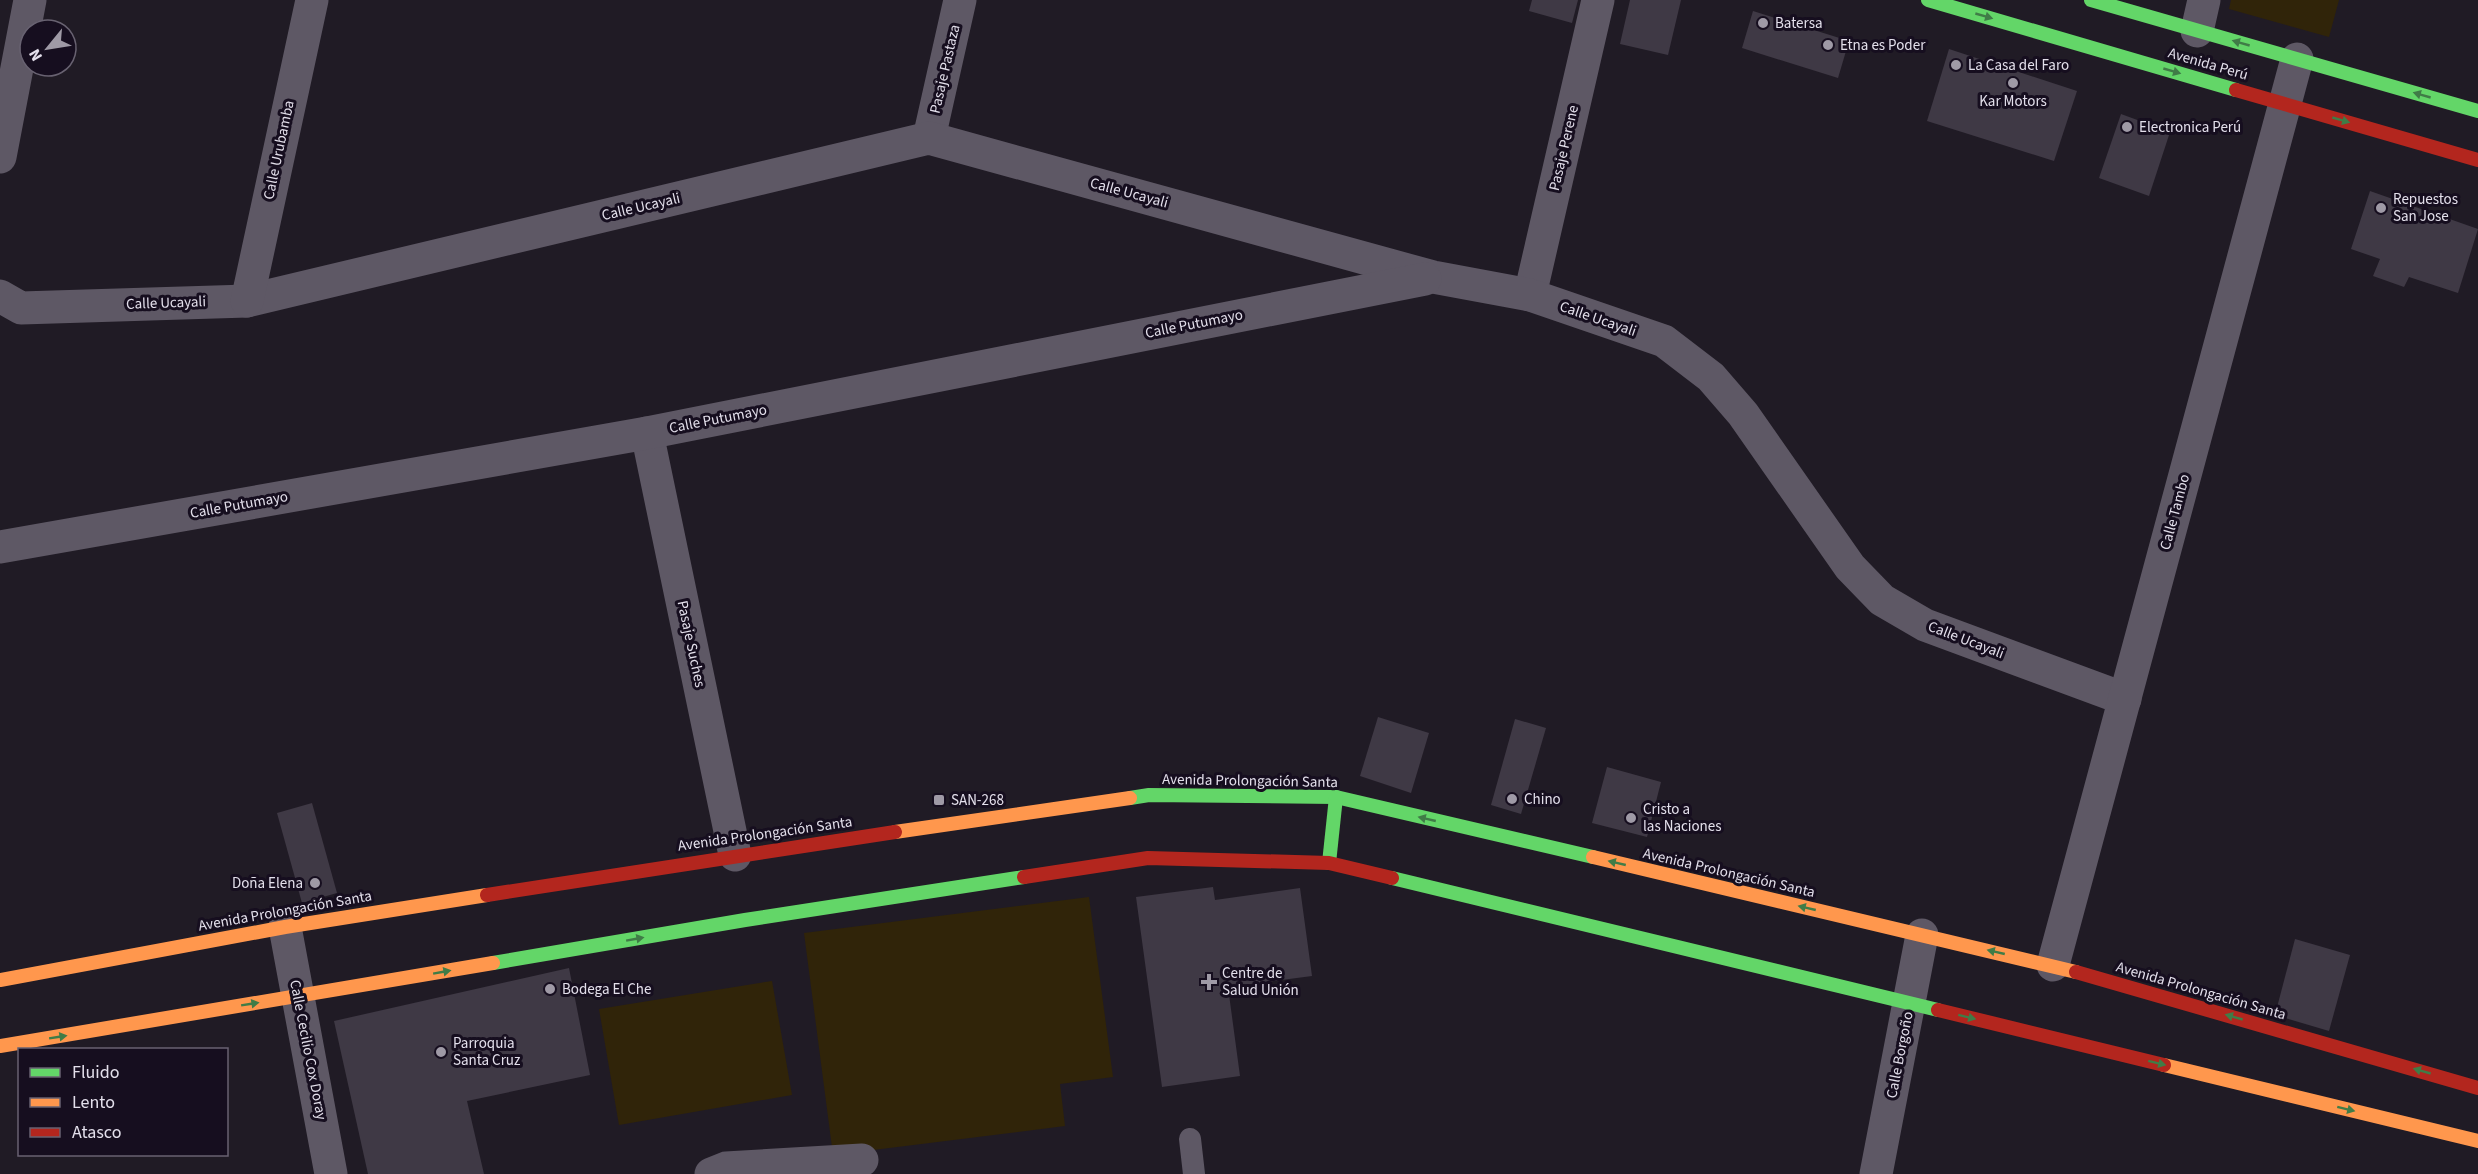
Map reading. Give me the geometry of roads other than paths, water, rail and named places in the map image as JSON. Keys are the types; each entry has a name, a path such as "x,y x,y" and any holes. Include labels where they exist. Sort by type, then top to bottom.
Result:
{"street":[{"path":"0,157 30,0"},
{"name":"Calle Urubamba","path":"247,301 312,0"},
{"name":"Pasaje Pastaza","path":"929,138 960,0"},
{"name":"Pasaje Perene","path":"1530,295 1598,0"},
{"name":"Avenida Perú","path":"1928,0 2478,160"},
{"name":"Avenida Perú","path":"2091,0 2200,15 2297,59 2478,111"},
{"name":"Calle Tambo","path":"2053,965 2297,59"},
{"name":"Calle Ucayali","path":"0,296 21,308 247,301 929,138 1433,277 1530,295 1664,341 1711,377 1743,414 1850,567 1882,600 1926,625 2125,699"},
{"name":"Calle Putumayo","path":"0,547 647,433 1433,277"},
{"name":"Pasaje Suches","path":"647,433 735,855"},
{"name":"Avenida Prolongación Santa","path":"0,980 285,927 735,855 1149,795 1336,797 2053,965 2478,1088"},
{"path":"1329,864 1336,797"},
{"path":"0,1046 746,920 1148,858 1329,864 2478,1141"},
{"name":"Calle Cecilio Cox Doray","path":"285,927 331,1174"},
{"name":"Calle Borgoño","path":"1876,1174 1922,935"},
{"path":"711,1174 726,1167 862,1160"}],"lane":[{"path":"1190,1139 1194,1174"}],"place":[{"name":"Batersa","path":"1763,23"},
{"name":"Etna es Poder","path":"1828,45"},
{"name":"La Casa del Faro","path":"1956,65"},
{"name":"Kar Motors","path":"2013,83"},
{"name":"Electronica Perú","path":"2127,127"},
{"name":"Repuestos San Jose","path":"2381,208"},
{"name":"Chino","path":"1512,799"},
{"name":"SAN-268","path":"939,800"},
{"name":"Cristo a las Naciones","path":"1631,818"},
{"name":"Doña Elena","path":"315,883"},
{"name":"Centre de Salud Unión","path":"1209,982"},
{"name":"Bodega El Che","path":"550,989"},
{"name":"Parroquia Santa Cruz","path":"441,1052"}]}
